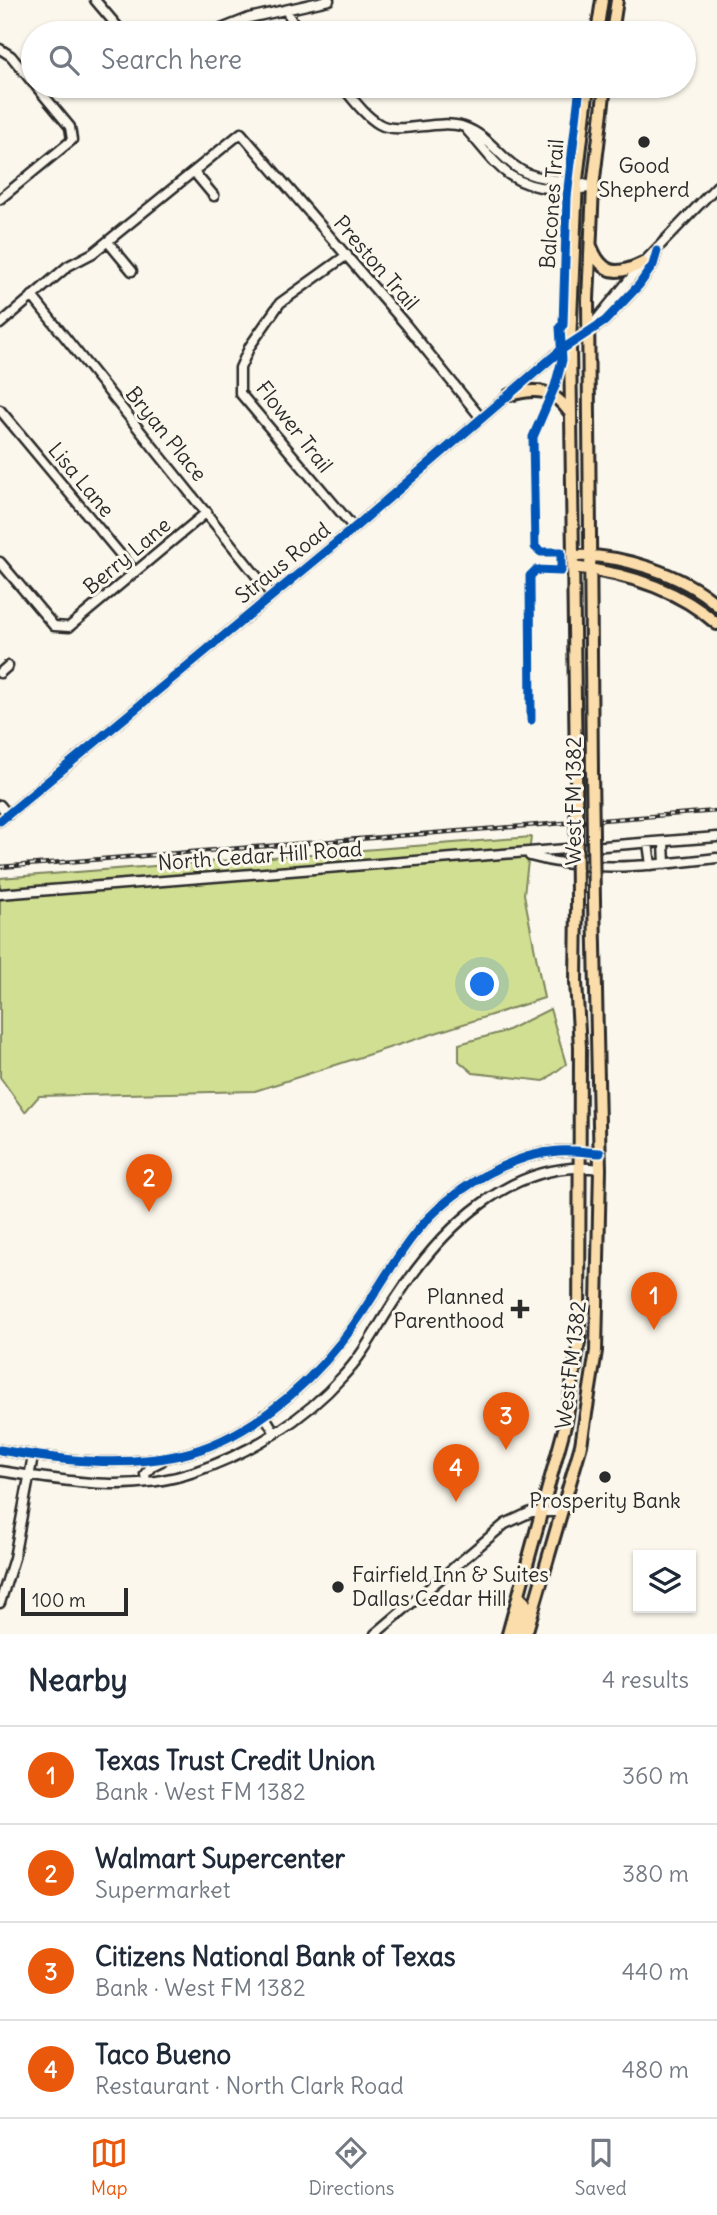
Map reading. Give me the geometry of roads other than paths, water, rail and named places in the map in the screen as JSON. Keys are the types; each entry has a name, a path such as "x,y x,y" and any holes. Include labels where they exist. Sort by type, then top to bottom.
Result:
{"main road":[{"path":"599,21 602,0"},
{"path":"614,21 617,0"},
{"name":"West FM 1382","path":"519,1595 568,1413 579,1342 578,902 570,342 577,186 587,98"},
{"name":"West FM 1382","path":"526,1634 583,1435 592,1388 599,1318 600,1153 592,771 588,330 593,187 604,98"},
{"path":"590,241 595,256 607,269 626,271 643,263"},
{"path":"509,395 531,389 548,392 560,400 571,414"},
{"path":"573,562 591,555 628,561 670,576 717,605"},
{"path":"573,562 624,575 666,590 717,624"},
{"path":"508,1634 519,1595"},
{"path":"516,1634 525,1603 519,1595"}],"street":[{"path":"95,0 113,21"},
{"path":"241,21 329,0"},
{"path":"286,12 292,21"},
{"path":"0,49 21,68"},
{"path":"0,200 72,140 70,127 46,98"},
{"path":"352,98 387,128 398,129 435,123 464,127 488,141 513,164 529,174 577,186 593,187"},
{"name":"Preston Trail","path":"194,172 241,133 481,418"},
{"path":"0,324 68,266 108,242 194,172 214,196"},
{"path":"588,330 643,263 717,186"},
{"path":"108,242 132,271"},
{"name":"Straus Road","path":"0,821 354,528 570,342 606,321 629,299 653,265 657,251"},
{"name":"Flower Trail","path":"347,256 280,303 240,368 240,393 354,528"},
{"name":"Bryan Place","path":"32,296 271,594"},
{"name":"Lisa Lane","path":"0,410 135,572"},
{"name":"Berry Lane","path":"0,562 54,626 69,627 207,512"},
{"path":"0,673 8,666"},
{"path":"0,805 8,815"},
{"name":"North Cedar Hill Road","path":"0,894 717,837"},
{"path":"664,842 665,864"},
{"path":"648,844 651,865"},
{"name":"North Cedar Hill Road","path":"523,854 564,866 622,868 717,858"},
{"path":"146,1482 145,1474 152,1466 264,1415 292,1393 342,1341 418,1230 447,1202 486,1176 537,1154 559,1150 600,1153"},
{"path":"0,1471 72,1484 114,1485 146,1482 192,1473 275,1433 304,1414 345,1375 422,1261 470,1213 495,1194 527,1179 580,1166 600,1169"},
{"path":"264,1415 275,1433"},
{"path":"0,1450 98,1462 140,1461 181,1455"},
{"path":"0,1603 14,1558 33,1456"},
{"path":"375,1634 505,1524 519,1515 542,1511 560,1512"}],"railway":[{"path":"0,867 717,811"}],"place":[{"name":"Good Shepherd","path":"644,142"},
{"name":"Walmart Supercenter","path":"149,1212"},
{"name":"Planned Parenthood","path":"520,1309"},
{"name":"Texas Trust Credit Union","path":"654,1330"},
{"name":"Citizens National Bank of Texas","path":"506,1450"},
{"name":"Prosperity Bank","path":"605,1477"},
{"name":"Taco Bueno","path":"456,1502"},
{"name":"Fairfield Inn & Suites Dallas Cedar Hill","path":"338,1587"}]}
